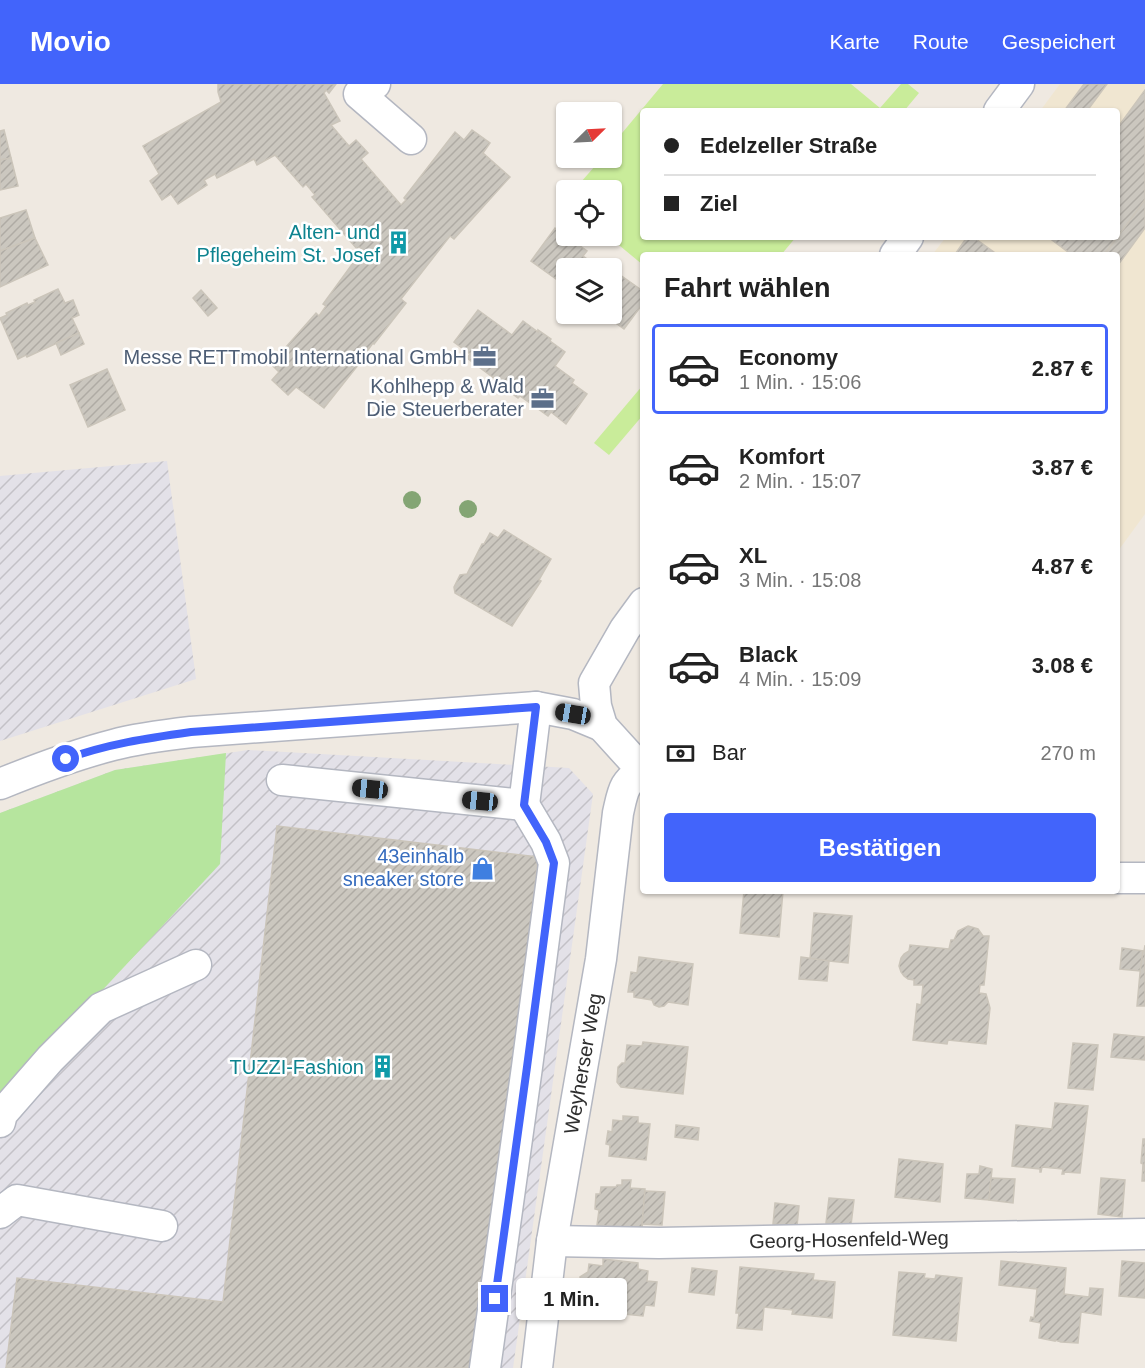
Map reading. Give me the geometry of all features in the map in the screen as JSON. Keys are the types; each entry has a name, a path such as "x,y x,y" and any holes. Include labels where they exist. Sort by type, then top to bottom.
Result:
{"street":[{"path":"375,84 359,94 411,140"},
{"path":"602,726 596,706 594,682 624,629 640,608"},
{"path":"485,1368 554,863 546,842 524,805 536,707"},
{"path":"0,784 81,753 150,737 191,732 536,707 573,714 602,726 640,767"},
{"name":"Weyherser Weg","path":"537,1368 552,1241 601,959 618,813 624,790 631,778 640,772"},
{"path":"282,780 524,805"},
{"path":"1120,878 1145,878"},
{"path":"0,1122 2,1114 50,1059 100,1008 196,965"},
{"path":"0,1213 17,1200 162,1226"},
{"name":"Georg-Hosenfeld-Weg","path":"552,1241 659,1243 1145,1234"}],"shaded area":[{"path":"1060,84 1145,84 1145,514 1120,548 1120,252 934,252 944,240 1120,240 1120,108 1042,108"},
{"path":"167,461 196,679 0,741 0,476"},
{"path":"248,750 569,768 593,794 513,1368 0,1368 0,813 115,770"}],"green space":[{"path":"663,84 851,84 880,108 643,108"},
{"path":"901,84 908,84 919,93 906,108 880,108"},
{"path":"640,112 640,240 794,240 784,252 640,252 640,263 620,246 622,246 622,180 583,180 593,168 622,168 622,133"},
{"path":"640,389 640,419 609,455 594,443"},
{"path":"226,753 220,864 0,1100 0,813 115,770"}],"building":[{"name":"Alten- und Pflegeheim St. Josef","path":"218,84 336,84 329,93 326,90 324,93 340,121 331,125 349,146 356,140 368,153 361,159 401,205 455,132 464,140 472,130 490,143 483,153 510,177 454,239 450,236 401,299 406,303 324,408 296,387 288,395 272,380 279,372 271,364 316,313 319,316 326,306 323,304 353,263 356,265 366,253 359,247 357,249 312,197 315,195 306,184 303,187 275,155 257,165 254,159 217,178 215,174 204,180 207,185 178,204 171,194 162,200 150,181 159,174 143,146 221,102"},
{"path":"1084,84 1107,84 1089,108 1066,108"},
{"path":"1145,90 1145,200 1120,234 1120,124"},
{"path":"4,130 11,158 0,160 0,131"},
{"path":"11,158 18,186 0,190 0,160"},
{"path":"1145,200 1145,228 1120,262 1120,252 1106,252 1115,240 1120,240 1120,234"},
{"path":"26,210 35,238 0,251 0,218"},
{"path":"555,228 556,246 580,246 587,251 583,256 586,258 556,258 556,279 531,261"},
{"path":"35,238 48,265 0,287 0,251"},
{"path":"965,240 977,240 994,252 957,252"},
{"path":"1052,240 1115,240 1106,252 1068,252"},
{"path":"622,276 640,289 640,307 624,329 617,324 622,324"},
{"path":"58,289 65,303 73,300 79,315 72,318 79,333 18,359 0,318"},
{"path":"201,290 217,308 208,316 193,298"},
{"path":"478,310 512,335 523,321 551,339 550,341 565,352 555,366 574,380 572,383 587,394 566,424 551,412 548,416 520,396 518,398 467,358 470,354 454,342"},
{"path":"79,333 84,344 61,355 56,343"},
{"path":"107,369 125,410 88,427 70,385"},
{"path":"504,530 551,559 539,580 541,581 512,626 455,593 454,587 460,575 467,574 490,533 498,538"},
{"name":"TUZZI-Fashion","path":"277,826 538,857 479,1368 6,1368 17,1278 223,1302"},
{"path":"744,894 783,894 779,937 740,933"},
{"path":"814,913 852,916 848,963 810,959"},
{"path":"968,926 978,929 983,936 989,936 984,985 980,985 979,993 986,994 990,1008 986,1044 948,1040 947,1044 913,1040 917,1004 921,1005 923,985 914,985 914,980 904,976 899,966 901,958 909,951 910,945 949,949 951,940 954,940 958,931"},
{"path":"1145,945 1145,1006 1137,1006 1142,951"},
{"path":"1122,948 1143,951 1140,971 1120,969"},
{"path":"639,957 693,964 688,1005 668,1002 659,1007 654,1005 652,1000 634,997 634,992 628,992 631,972 637,973"},
{"path":"801,957 829,961 827,981 799,979"},
{"path":"1114,1034 1145,1037 1145,1060 1111,1057"},
{"path":"643,1042 688,1047 683,1094 621,1087 617,1082 618,1067 625,1063 627,1045 642,1046"},
{"path":"1073,1043 1098,1045 1093,1090 1068,1088"},
{"path":"1055,1103 1088,1106 1080,1173 1064,1172 1062,1174 1063,1169 1042,1167 1040,1172 1040,1169 1012,1166 1016,1125 1052,1129"},
{"path":"623,1116 638,1117 638,1123 650,1124 646,1160 609,1156 610,1145 606,1144 608,1131 612,1132 613,1120 623,1121"},
{"path":"676,1125 699,1128 698,1140 675,1137"},
{"path":"1143,1139 1145,1139 1145,1181 1142,1181 1143,1164 1141,1163"},
{"path":"899,1159 943,1164 940,1202 895,1197"},
{"path":"980,1166 992,1169 989,1200 965,1198 967,1174 979,1174"},
{"path":"991,1178 1015,1179 1013,1203 989,1200"},
{"path":"1101,1178 1125,1180 1122,1217 1098,1214"},
{"path":"622,1180 631,1180 630,1188 645,1189 642,1229 597,1225 599,1210 595,1209 596,1194 600,1194 601,1187 622,1185"},
{"path":"645,1191 665,1192 662,1225 642,1224"},
{"path":"829,1198 854,1200 851,1225 826,1223"},
{"path":"775,1203 799,1206 797,1226 773,1224"},
{"path":"603,1259 638,1263 638,1269 648,1271 647,1281 657,1282 654,1306 645,1305 643,1316 584,1310 586,1289 581,1286 580,1277 588,1272 589,1264 603,1266"},
{"path":"1001,1261 1066,1268 1064,1294 1089,1297 1090,1288 1103,1289 1101,1315 1081,1312 1078,1343 1039,1338 1041,1323 1030,1321 1031,1317 1034,1318 1037,1289 999,1285"},
{"path":"1122,1261 1145,1263 1145,1298 1119,1296"},
{"path":"740,1267 814,1274 813,1280 835,1282 832,1318 792,1314 793,1310 764,1307 762,1330 737,1328"},
{"path":"692,1268 717,1271 714,1295 689,1292"},
{"path":"899,1272 925,1274 924,1278 935,1279 936,1275 962,1278 956,1341 893,1335"}],"place":[{"name":"Alten- und Pflegeheim St. Josef","path":"398,243"},
{"name":"Messe RETTmobil International GmbH","path":"485,357"},
{"name":"Kohlhepp & Wald Die Steuerberater","path":"542,398"},
{"name":"43einhalb sneaker store","path":"482,868"},
{"name":"TUZZI-Fashion","path":"382,1067"}],"route":[{"path":"66,759 116,744 191,732 536,707 524,805 546,842 554,863 495,1299"}]}
